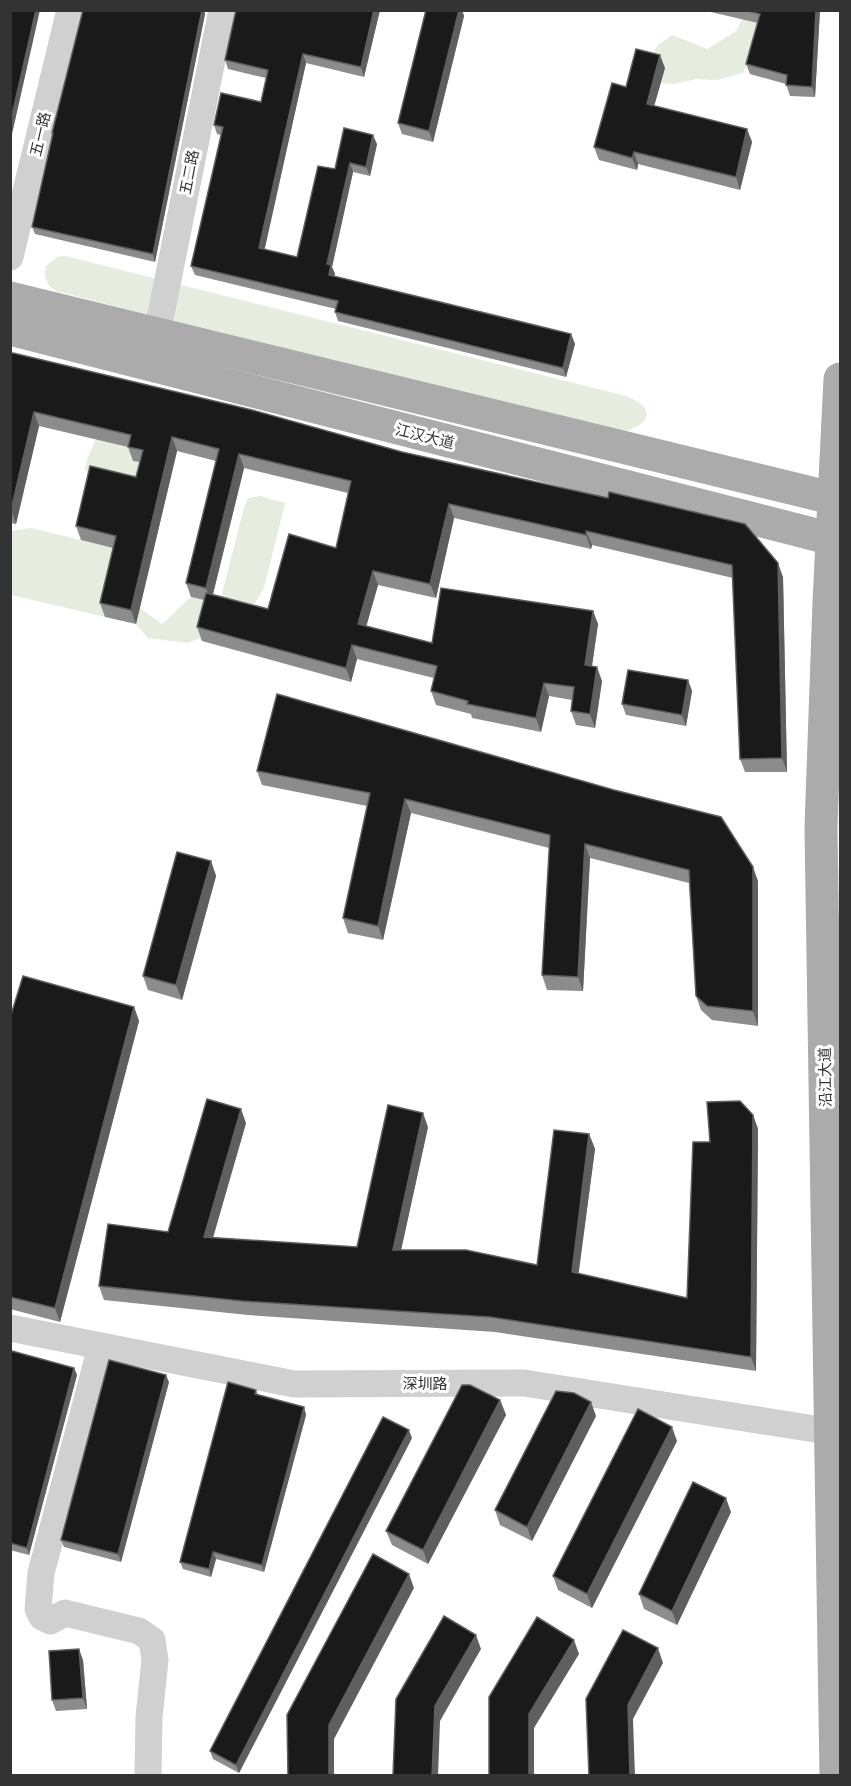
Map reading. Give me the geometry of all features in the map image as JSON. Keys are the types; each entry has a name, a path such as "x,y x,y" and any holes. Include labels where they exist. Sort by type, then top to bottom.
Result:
{"main road":[{"path":"10,298 837,500"},
{"name":"江汉大道","path":"10,329 836,541"},
{"name":"沿江大道","path":"836,1776 836,1432 821,828 822,762 836,541 840,380"}],"street":[{"name":"五一路","path":"10,257 70,10"},
{"name":"五二路","path":"157,334 222,10"},
{"name":"深圳路","path":"10,1328 294,1384 524,1383 836,1432"},
{"path":"101,1347 41,1573 38,1609 42,1617 50,1620 65,1613 139,1631 152,1640 155,1660 149,1717 148,1776"}],"shaded area":[{"path":"767,11 761,32 743,73 718,80 696,79 674,84 661,83 665,68 647,63 658,45 672,35 707,49 736,31 742,19"},
{"path":"65,256 626,396 639,402 647,415 638,426 629,430 608,433 56,291 46,280 46,266 57,257"},
{"path":"96,439 136,449 148,464 141,491 90,476 85,469"},
{"path":"260,496 285,503 264,588 254,605 241,604 229,600 222,594 248,498"},
{"path":"31,528 121,550 105,617 11,595 10,531"},
{"path":"191,597 211,602 202,641 199,638 188,643 148,638 136,624 140,608 162,624"}],"building":[{"path":"10,10 36,10 10,124"},
{"path":"83,10 202,10 153,254 32,227 52,133"},
{"path":"236,10 374,10 361,67 303,54 259,248 297,257 318,166 335,169 344,128 373,135 366,167 350,163 327,264 331,265 329,275 571,334 563,368 335,312 338,301 191,266 223,127 214,125 221,93 261,102 268,70 225,60"},
{"path":"426,10 459,10 429,131 398,123"},
{"path":"744,10 816,10 812,87 786,85 787,75 746,64 760,14"},
{"path":"636,49 660,55 647,104 747,129 736,177 634,152 632,158 594,147 612,83 626,87"},
{"path":"10,354 252,410 402,452 608,498 609,492 745,524 778,563 782,758 740,759 732,565 586,531 586,535 449,504 430,584 373,571 358,624 432,643 441,588 593,611 585,665 597,667 590,714 571,711 574,687 544,683 536,718 467,704 468,701 431,691 437,666 352,645 346,668 197,627 206,593 268,609 289,534 336,548 351,481 239,454 206,588 186,583 219,449 172,437 131,610 100,603 116,536 76,526 90,466 136,477 143,450 128,447 131,435 34,412 10,510"},
{"path":"628,670 688,680 682,715 622,704"},
{"path":"277,694 614,790 721,817 753,867 753,1011 707,1006 696,996 689,870 585,844 578,977 542,975 550,835 405,799 378,926 343,918 370,793 257,771"},
{"path":"177,852 211,861 176,985 143,976"},
{"path":"23,976 134,1007 55,1308 10,1297 10,1018"},
{"path":"207,1099 241,1109 204,1237 357,1247 388,1105 423,1113 393,1250 466,1250 537,1265 554,1130 589,1134 572,1272 687,1298 693,1142 710,1142 707,1102 740,1101 753,1115 751,1357 490,1317 242,1301 99,1286 108,1224 168,1232"},
{"path":"12,1351 74,1368 27,1548 10,1543 10,1356"},
{"path":"109,1360 166,1375 118,1554 61,1540"},
{"path":"228,1382 256,1390 255,1394 304,1407 262,1565 213,1552 209,1569 180,1562"},
{"path":"462,1385 470,1385 500,1400 423,1550 386,1531"},
{"path":"556,1391 574,1393 591,1402 527,1527 495,1510"},
{"path":"638,1409 672,1427 587,1594 553,1576"},
{"path":"383,1417 409,1430 236,1765 210,1751"},
{"path":"693,1482 726,1498 672,1611 639,1594"},
{"path":"373,1554 409,1574 329,1725 329,1776 288,1776 287,1715"},
{"path":"444,1616 476,1635 435,1706 432,1776 393,1776 396,1699"},
{"path":"537,1617 574,1640 529,1714 529,1776 489,1776 489,1697"},
{"path":"623,1630 658,1648 628,1705 630,1776 589,1776 586,1699"},
{"path":"79,1649 83,1698 52,1700 49,1651"}]}
